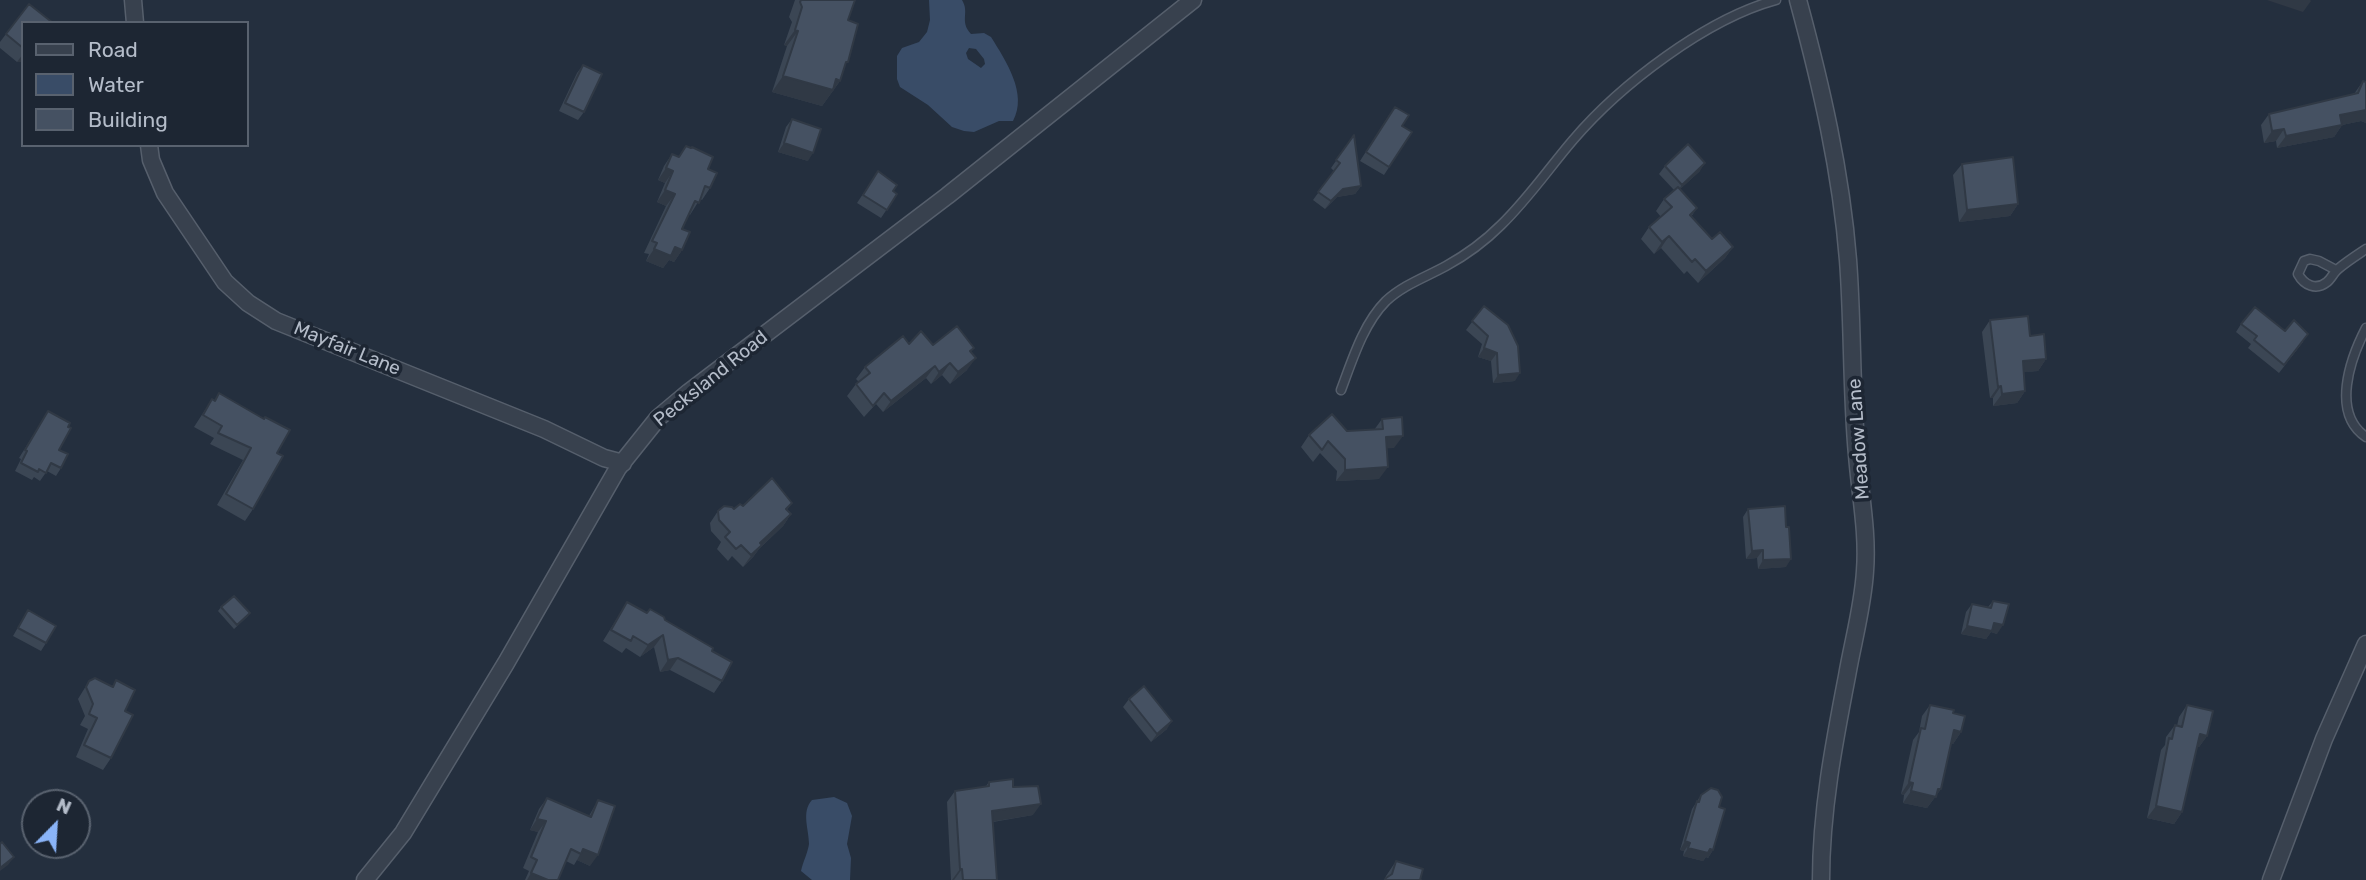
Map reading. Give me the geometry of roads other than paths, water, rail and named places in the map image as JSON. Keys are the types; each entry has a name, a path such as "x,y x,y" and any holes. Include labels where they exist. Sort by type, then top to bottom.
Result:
{"street":[{"path":"133,0 135,21"},
{"name":"Pecksland Road","path":"365,880 403,833 506,663 618,468 639,440 689,391 947,196 1193,0"},
{"name":"Meadow Lane","path":"1798,0 1821,83 1848,258 1857,456 1866,543 1859,613 1829,771 1821,844 1821,880"},
{"name":"Mayfair Lane","path":"149,147 151,160 165,193 225,282 248,303 276,321 544,429 604,458 623,463"},
{"path":"2271,880 2324,738 2366,644"}],"lane":[{"path":"1341,390 1371,321 1386,302 1403,288 1466,254 1500,226 1581,131 1639,75 1735,15 1776,0"},
{"path":"2336,270 2310,259 2304,261 2298,275 2302,281 2314,286 2328,282 2336,270 2366,249"},
{"path":"2366,328 2352,363 2347,392 2349,418 2366,437"}],"water":[{"path":"929,0 962,0 967,29 971,34 984,33 991,37 1013,78 1018,100 1013,121 999,121 974,132 964,131 952,127 928,105 900,87 897,79 897,56 902,48 919,42 927,32 930,20","holes":["969,48 976,49 984,59 985,64 981,68 968,59 966,53"]},
{"path":"834,797 847,803 852,816 847,844 851,858 850,880 812,880 801,871 809,844 807,810 812,800"}]}
